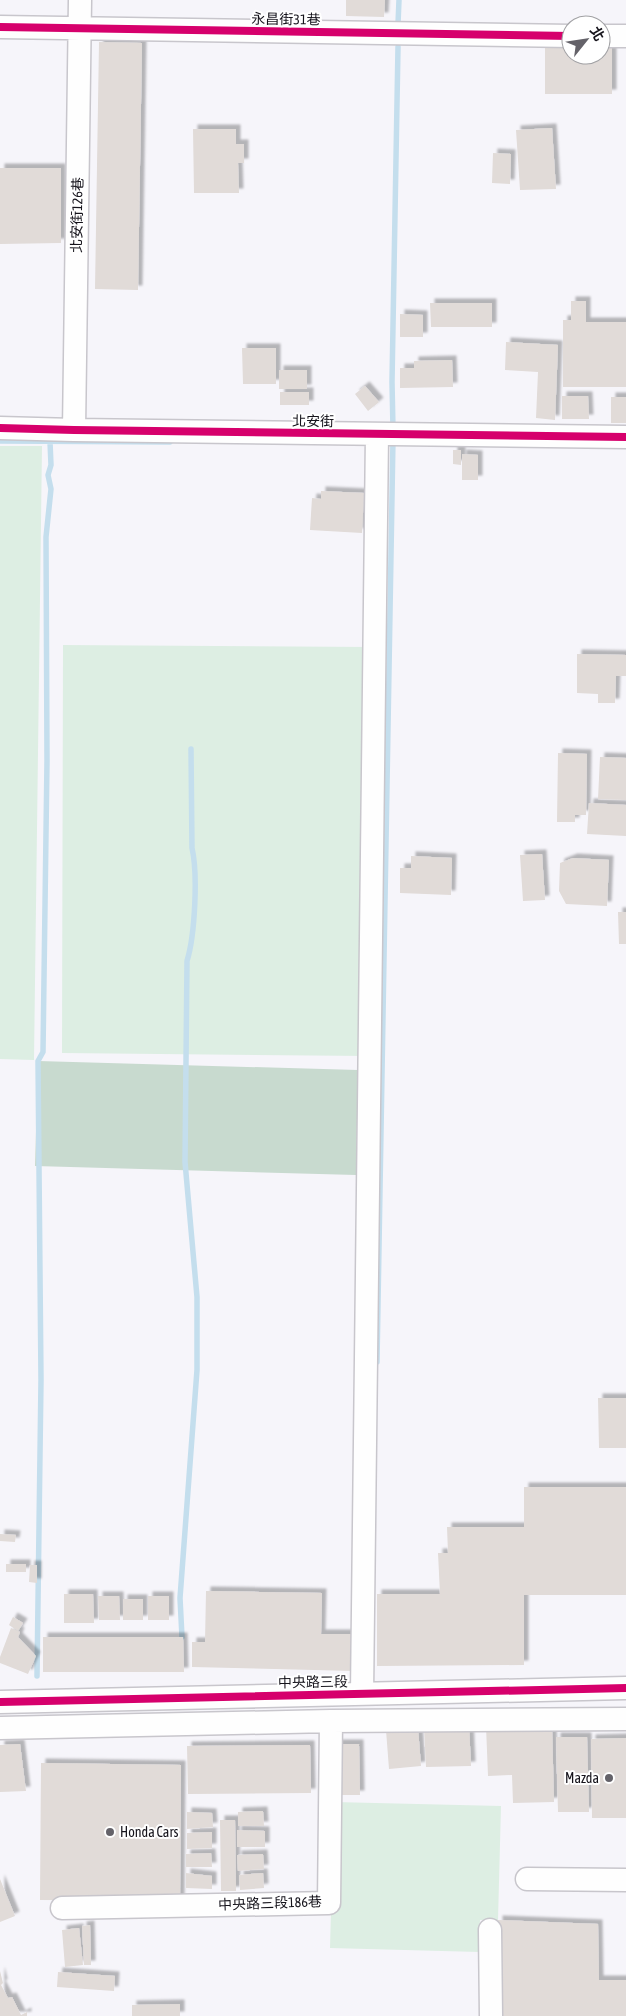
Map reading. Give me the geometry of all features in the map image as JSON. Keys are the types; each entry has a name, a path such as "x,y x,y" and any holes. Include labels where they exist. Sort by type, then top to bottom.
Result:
{"street":[{"name":"北安街126巷","path":"74,430 80,0"},
{"name":"永昌街31巷","path":"0,26 561,36"},
{"path":"611,36 626,36"},
{"name":"北安街","path":"0,428 626,438"},
{"path":"362,1694 377,434"},
{"name":"中央路三段","path":"0,1702 626,1688"},
{"path":"0,1728 331,1721 626,1719"},
{"name":"中央路三段186巷","path":"62,1908 329,1903 331,1721"},
{"path":"527,1879 626,1880"},
{"path":"490,1930 491,2016"}],"green space":[{"path":"0,446 42,446 34,1060 0,1059"},
{"path":"63,645 370,647 369,1056 62,1053"},
{"path":"38,1061 358,1070 356,1175 35,1166"},
{"path":"334,1802 501,1806 498,1920 480,1920 479,1952 330,1948"}],"building":[{"path":"346,0 385,0 384,17 346,16"},
{"path":"612,38 612,94 545,94 545,42 561,42 561,65 611,65"},
{"path":"99,42 142,43 138,290 95,289"},
{"path":"552,128 556,189 520,190 516,130"},
{"path":"193,129 236,129 236,144 244,144 244,163 238,163 239,193 194,193"},
{"path":"493,153 511,154 510,184 492,183"},
{"path":"0,168 61,168 61,243 0,244"},
{"path":"571,301 586,301 586,322 626,322 626,387 563,387 563,320 571,320"},
{"path":"430,303 492,303 492,327 431,327"},
{"path":"400,314 423,315 423,337 400,337"},
{"path":"506,342 558,345 555,420 536,418 538,372 505,370"},
{"path":"242,348 276,348 276,384 243,384"},
{"path":"452,360 453,387 400,388 400,368 414,368 414,361"},
{"path":"279,370 307,370 307,389 279,389"},
{"path":"365,386 379,402 368,411 355,394"},
{"path":"280,392 309,392 309,405 280,405"},
{"path":"562,396 588,396 589,419 562,419"},
{"path":"611,397 626,397 626,423 611,423"},
{"path":"453,450 461,450 461,465 453,464"},
{"path":"462,454 478,455 478,480 462,480"},
{"path":"321,491 364,493 362,533 310,530 312,498 321,499"},
{"path":"577,654 626,655 626,676 616,676 615,703 598,703 598,694 577,693"},
{"path":"558,753 587,754 586,815 575,815 575,822 557,822"},
{"path":"600,757 626,758 626,800 598,799"},
{"path":"589,803 626,805 626,836 587,834"},
{"path":"542,854 545,900 523,901 520,855"},
{"path":"411,856 452,858 451,895 400,893 400,868 411,868"},
{"path":"573,858 609,860 607,906 566,904 559,891 560,863"},
{"path":"618,912 626,912 626,944 619,944"},
{"path":"598,1398 626,1398 626,1448 599,1448"},
{"path":"524,1487 626,1487 626,1595 524,1595 524,1665 377,1666 377,1594 440,1594 438,1553 448,1553 447,1527 524,1527"},
{"path":"0,1534 16,1535 15,1542 0,1541"},
{"path":"6,1564 26,1564 26,1572 6,1572"},
{"path":"30,1565 37,1565 37,1583 29,1582"},
{"path":"206,1591 322,1593 321,1634 354,1634 353,1671 192,1667 192,1642 205,1642"},
{"path":"64,1594 93,1594 94,1623 64,1623"},
{"path":"98,1596 119,1596 120,1620 99,1620"},
{"path":"148,1596 169,1596 169,1620 148,1620"},
{"path":"123,1599 143,1599 143,1620 123,1620"},
{"path":"13,1617 23,1623 18,1631 9,1625"},
{"path":"11,1628 20,1632 18,1637 36,1656 28,1674 0,1663 0,1657"},
{"path":"43,1637 183,1637 184,1672 43,1672"},
{"path":"469,1725 471,1766 426,1767 424,1727"},
{"path":"552,1725 554,1802 513,1803 512,1775 488,1776 486,1726"},
{"path":"418,1728 421,1766 389,1769 386,1730"},
{"path":"556,1737 587,1737 589,1812 558,1812"},
{"name":"Mazda","path":"626,1738 626,1818 592,1818 591,1739"},
{"path":"20,1744 26,1791 0,1792 0,1745"},
{"path":"322,1744 359,1744 360,1795 323,1795"},
{"path":"310,1745 311,1793 188,1794 187,1746"},
{"name":"Honda Cars","path":"41,1763 181,1765 180,1901 40,1900"},
{"path":"263,1811 264,1826 238,1826 238,1812"},
{"path":"187,1812 212,1813 213,1827 187,1829"},
{"path":"220,1820 235,1820 236,1891 221,1891"},
{"path":"237,1830 265,1831 265,1847 237,1847"},
{"path":"212,1832 212,1848 187,1849 187,1833"},
{"path":"211,1853 212,1867 186,1867 186,1854"},
{"path":"263,1854 264,1869 238,1871 237,1855"},
{"path":"186,1873 212,1876 212,1889 186,1888"},
{"path":"263,1873 264,1888 240,1890 239,1875"},
{"path":"0,1879 15,1916 0,1922"},
{"path":"498,1920 598,1924 599,1980 626,1980 626,2016 502,2016"},
{"path":"90,1925 91,1965 84,1965 82,1926"},
{"path":"79,1928 83,1965 65,1967 62,1930"},
{"path":"0,1971 3,1983 1,1985 8,1998 12,1997 21,2015 27,2012 27,2016 0,2016"},
{"path":"58,1972 115,1976 114,1991 57,1987"},
{"path":"180,2004 180,2016 132,2016 132,2005"}],"waterway":[{"path":"398,24 399,0"},
{"path":"393,429 392,382 398,47"},
{"path":"377,1362 393,439"},
{"path":"0,441 170,442"},
{"path":"37,1676 41,1380 38,1061 43,1052 47,761 46,537 51,489 48,475 51,465 50,442"},
{"path":"182,1637 180,1598 197,1370 197,1297 185,1162 187,961 194,921 195,888 192,848 191,749"}],"cycle path":[{"path":"0,27 561,36"},
{"path":"0,428 626,437"},
{"path":"0,1702 626,1688"}],"place":[{"name":"Mazda","path":"609,1778"},
{"name":"Honda Cars","path":"110,1832"}]}
